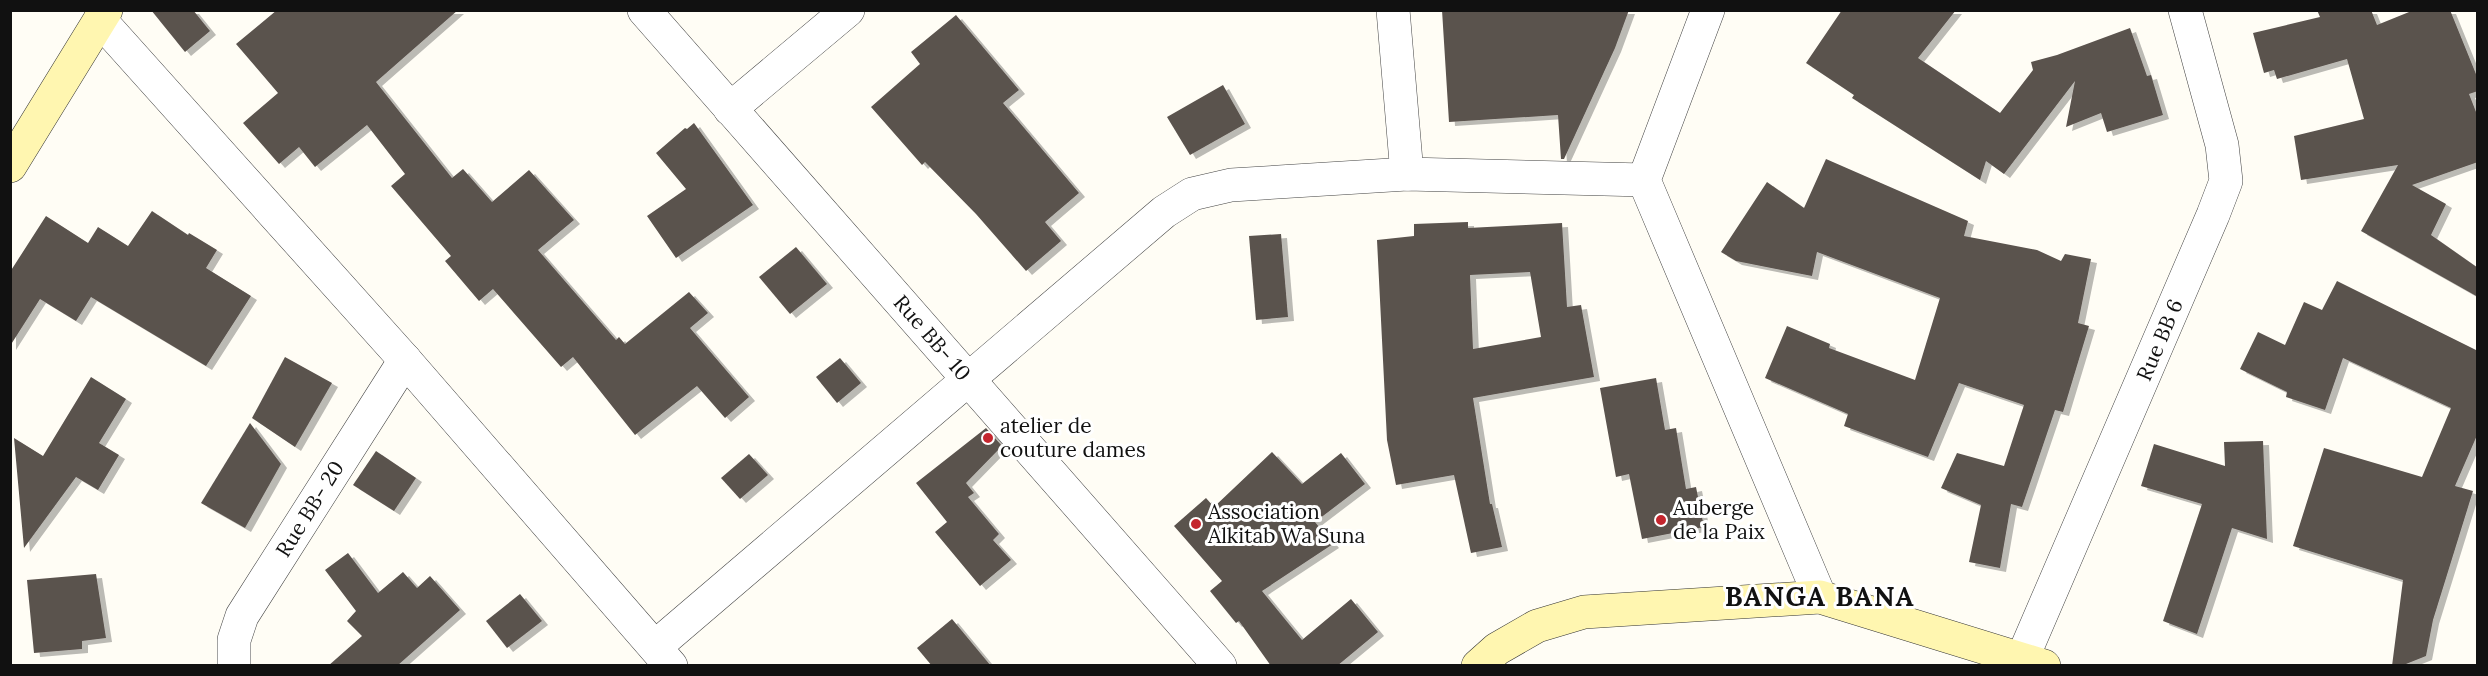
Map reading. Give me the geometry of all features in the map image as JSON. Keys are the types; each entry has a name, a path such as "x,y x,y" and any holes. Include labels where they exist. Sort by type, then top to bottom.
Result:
{"street":[{"name":"Rue BB- 10","path":"644,10 1220,666"},
{"path":"730,109 848,10"},
{"path":"1393,10 1407,174"},
{"path":"1708,10 1644,180 1820,597"},
{"name":"Rue BB 6","path":"2033,662 2226,181 2222,145 2185,10"},
{"path":"10,166 103,15 663,656 969,380 1164,212 1192,194 1231,186 1407,174 1644,180"},
{"name":"Rue BB- 20","path":"234,666 234,640 242,616 405,360"},
{"path":"1478,666 1497,649 1537,626 1584,612 1820,597 2033,662"}],"building":[{"path":"151,10 193,10 210,31 185,52"},
{"path":"277,10 458,10 376,82 452,178 463,169 492,202 529,170 574,220 538,250 616,340 619,337 625,344 689,292 708,313 690,328 749,397 725,418 697,386 635,435 573,357 561,367 493,289 479,301 445,261 451,256 391,186 405,174 367,125 315,167 299,147 279,164 243,123 278,93 236,44"},
{"path":"1442,10 1629,10 1615,48 1564,159 1561,159 1558,115 1449,122"},
{"path":"1842,10 1956,10 1918,58 2000,113 2033,70 2031,62 2057,55 2130,28 2147,76 2151,75 2163,115 2107,132 2101,113 2066,127 2075,81 2004,174 1986,161 1980,180 1852,98 1854,95 1806,63"},
{"path":"2317,10 2371,10 2377,25 2414,10 2450,10 2478,79 2478,91 2469,94 2478,117 2478,162 2412,185 2446,204 2431,235 2478,268 2478,297 2361,231 2398,165 2301,180 2294,136 2364,119 2347,59 2277,79 2274,70 2264,73 2253,33 2320,17"},
{"path":"956,15 1019,90 1003,103 1079,193 1045,222 1061,241 1026,271 976,214 925,162 922,165 871,107 920,64 911,52"},
{"path":"1223,85 1245,124 1190,155 1167,117"},
{"path":"694,123 753,205 676,258 647,216 686,189 656,153"},
{"path":"1826,159 1968,221 1964,236 2037,250 2061,261 2065,254 2091,259 2078,323 2089,326 2063,412 2055,410 2022,507 2011,504 2000,568 1969,562 1981,505 1941,488 1957,453 2004,466 2024,405 1959,383 1928,457 1844,426 1848,414 1765,378 1787,326 1830,344 1829,348 1915,380 1940,298 1817,252 1812,276 1736,261 1721,252 1767,182 1804,208"},
{"path":"152,211 188,235 189,233 217,250 206,268 251,296 206,366 91,297 76,321 40,299 10,346 10,272 46,216 88,243 98,227 128,246"},
{"path":"1468,222 1468,228 1562,223 1567,307 1581,305 1594,377 1473,398 1490,504 1492,504 1502,547 1471,553 1454,475 1396,485 1387,440 1377,240 1414,236 1414,224","holes":["1530,272 1541,337 1473,349 1470,275"]},
{"path":"1281,234 1288,317 1256,320 1249,236"},
{"path":"796,247 827,284 790,314 759,277"},
{"path":"2337,281 2476,350 2478,347 2478,433 2455,486 2473,491 2433,620 2426,656 2401,666 2392,666 2403,580 2293,546 2324,448 2422,477 2451,408 2343,358 2325,410 2286,397 2287,392 2240,369 2258,332 2285,345 2304,302 2322,310"},
{"path":"285,357 332,383 295,447 252,418"},
{"path":"840,358 861,383 837,403 816,377"},
{"path":"91,377 126,399 99,443 119,455 98,490 76,477 24,548 14,438 43,456"},
{"path":"1656,378 1665,430 1676,428 1686,489 1696,487 1704,527 1642,539 1629,474 1616,477 1600,388"},
{"path":"250,423 281,464 245,528 201,503"},
{"path":"986,428 1002,446 966,483 974,493 968,497 999,534 993,540 1011,560 980,586 935,532 947,522 916,483"},
{"path":"2263,441 2267,539 2232,528 2197,634 2163,621 2202,504 2141,486 2154,444 2225,466 2224,442"},
{"path":"376,451 416,478 394,511 353,485"},
{"path":"1272,452 1302,484 1341,453 1365,484 1315,522 1333,544 1262,591 1302,640 1351,599 1378,632 1337,666 1271,666 1239,621 1236,623 1210,591 1222,581 1174,526 1206,498 1214,507"},
{"path":"749,454 768,475 740,499 721,478"},
{"path":"348,553 378,593 403,572 417,588 430,576 460,610 397,666 328,666 362,636 347,621 356,611 325,570"},
{"path":"96,574 106,638 82,641 82,649 34,653 27,580"},
{"path":"520,594 542,621 507,648 486,621"},
{"path":"952,619 991,666 932,666 917,648"}],"place":[{"name":"atelier de couture dames","path":"988,438"},
{"name":"Auberge de la Paix","path":"1661,520"},
{"name":"Association Alkitab Wa Suna","path":"1196,524"}],"district":[{"name":"BANGA BANA","path":"1820,597"}]}
